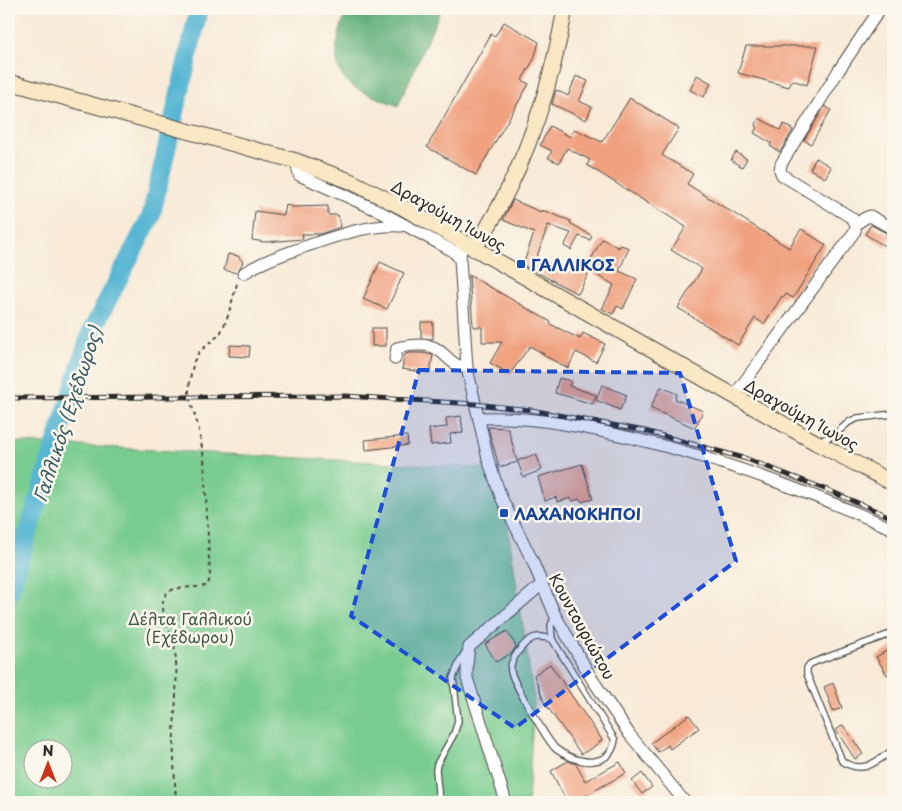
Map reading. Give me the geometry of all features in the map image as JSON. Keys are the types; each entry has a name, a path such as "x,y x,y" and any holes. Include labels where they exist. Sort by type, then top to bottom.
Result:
{"main road":[{"path":"468,245 502,201 540,114 560,41 565,9"},
{"name":"Δραγούμη Ίωνος","path":"9,82 296,161 350,181 468,245 815,442 893,483"}],"street":[{"path":"734,396 855,231 856,224 852,218 782,175 780,170 781,164 824,94 880,9"},
{"path":"296,161 299,175 377,210 453,251 460,259"},
{"path":"856,224 870,216 893,229"},
{"path":"244,273 262,261 330,238 377,226 404,226"},
{"name":"Κουντουριώτου","path":"468,245 460,259 467,368 488,459 501,497 532,560 541,585 555,614 592,680 630,735 685,802"},
{"path":"395,359 397,348 428,346 435,347 457,366 467,368"},
{"path":"480,418 502,417 537,420 641,440 789,485 893,529"},
{"path":"506,802 468,678 469,647 541,585"}],"lane":[{"path":"815,442 833,436 849,422 858,418 893,414"},
{"path":"552,639 540,636 528,640 512,661 511,671 528,705 554,748 575,758 596,762 608,756 614,748 615,740 552,639 551,625 555,614"},
{"path":"893,633 817,660 807,668 842,761 854,767 868,767 893,750"},
{"path":"440,802 436,779 437,764 454,734 458,722 453,678 460,661 469,647"}],"path":[{"path":"176,802 174,746 176,673 174,643 166,626 164,600 167,593 173,590 208,585 210,577 204,458 198,426 189,396 191,374 199,352 220,334 227,320 238,280 244,273"}],"highlighted area":[{"path":"419,370 680,373 736,561 515,728 351,616"}],"green space":[{"path":"347,9 441,9 398,106 355,88 343,77 337,59 337,49"},
{"name":"Δέλτα Γαλλικού (Εχέδωρου)","path":"9,442 499,469 534,700 528,802 9,802"}],"building":[{"path":"504,22 539,42 534,59 522,80 529,84 476,175 427,147 491,34 495,36"},
{"path":"746,46 818,46 807,85 792,80 789,87 738,73"},
{"path":"697,75 711,83 704,97 690,90"},
{"path":"576,76 588,81 579,101 592,107 586,120 552,104 556,90 568,96"},
{"path":"630,98 679,128 662,155 693,174 687,184 789,248 801,229 826,245 793,298 786,294 784,297 782,296 764,324 755,318 738,345 678,308 702,269 671,250 686,227 587,165 590,160 567,148 559,163 548,158 552,151 540,145 550,126 570,137 574,129 602,142"},
{"path":"825,106 831,110 811,144 804,140"},
{"path":"759,118 780,130 784,124 793,130 780,152 770,146 771,143 754,133"},
{"path":"736,152 747,159 742,167 731,160"},
{"path":"816,158 831,167 825,178 810,169"},
{"path":"513,200 541,212 542,210 571,221 570,223 592,236 590,240 579,236 571,250 564,246 571,233 548,225 536,259 564,270 566,266 574,270 579,260 588,265 602,239 619,248 621,245 629,248 619,271 637,279 623,309 617,306 613,314 602,309 614,285 590,271 578,294 523,265 534,233 503,220"},
{"path":"286,205 293,207 328,206 328,215 338,215 340,227 320,234 302,234 303,239 265,242 252,240 255,211 284,215"},
{"path":"871,225 892,236 886,247 865,234"},
{"path":"228,254 238,256 243,262 237,273 224,270"},
{"path":"380,262 404,273 387,309 363,299"},
{"path":"469,275 551,322 550,324 580,339 583,333 605,344 596,362 576,352 568,368 530,346 510,374 490,363 502,342 482,342 482,327 473,327"},
{"path":"421,322 433,322 433,339 421,338"},
{"path":"372,328 386,328 386,346 372,346"},
{"path":"230,345 250,346 249,357 229,356"},
{"path":"405,354 433,355 430,373 402,369"},
{"path":"559,378 571,381 569,386 596,395 593,404 555,393"},
{"path":"602,385 627,395 620,410 596,400"},
{"path":"661,387 677,394 675,399 703,411 695,428 650,408"},
{"path":"461,416 463,433 450,434 451,443 431,445 429,429 447,427 446,418"},
{"path":"488,427 508,428 517,461 536,454 542,470 523,477 518,462 499,467"},
{"path":"407,436 408,445 366,450 365,440"},
{"path":"582,464 593,499 582,502 580,499 572,501 571,498 557,502 556,497 545,501 538,477"},
{"path":"507,631 516,646 512,653 496,662 485,644"},
{"path":"893,647 893,672 887,675 876,657"},
{"path":"550,664 602,740 581,754 544,702 534,675"},
{"path":"833,683 842,708 833,711 824,687"},
{"path":"689,715 699,728 670,749 668,745 658,752 651,743"},
{"path":"843,725 863,754 855,759 836,730"},
{"path":"568,761 576,764 585,781 620,762 626,773 581,798 584,802 567,802 551,771"},
{"path":"642,773 652,787 642,794 632,781"}],"waterway":[{"name":"Γαλλικός (Εχέδωρος)","path":"9,593 91,332 151,216 199,9"}],"railway":[{"path":"9,398 345,396 475,404 531,410 645,431 747,459 893,518"}],"place":[{"name":"ΓΑΛΛΙΚΟΣ","path":"521,264"},
{"name":"ΛΑΧΑΝΟΚΗΠΟΙ","path":"504,513"}]}
